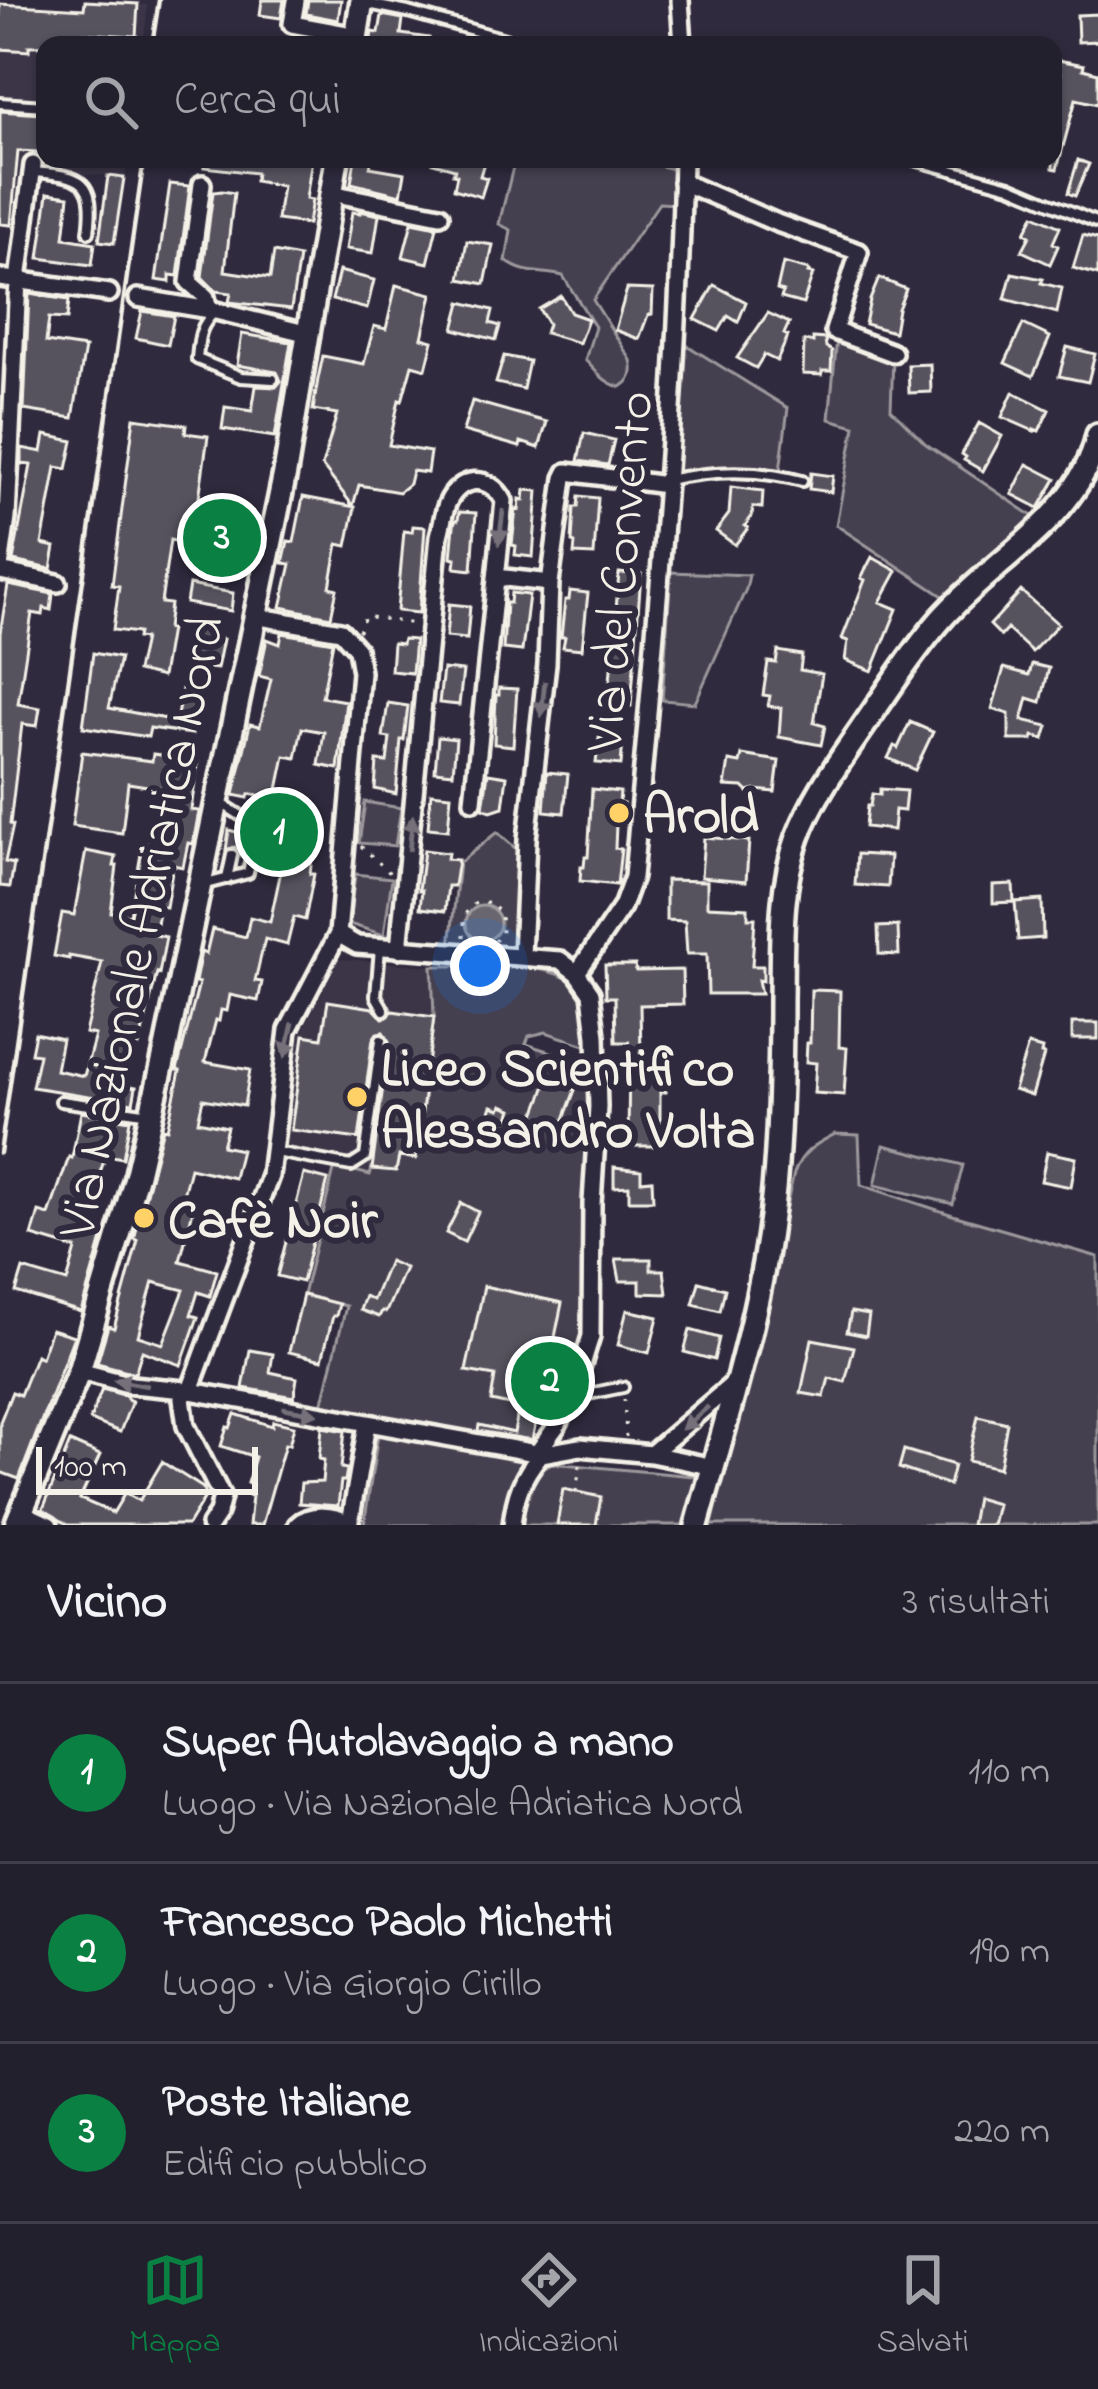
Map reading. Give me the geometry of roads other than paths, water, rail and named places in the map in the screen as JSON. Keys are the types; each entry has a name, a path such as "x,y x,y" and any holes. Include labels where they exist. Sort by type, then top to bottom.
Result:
{"main road":[{"path":"357,36 362,1"},
{"name":"Via Nazionale Adriatica Nord","path":"18,1519 79,1371 137,1174 284,478 336,168"},
{"path":"698,1525 761,1279 774,1190 780,931 796,842 815,797 906,664 944,616 1073,492 1094,455 1098,435"}],"street":[{"path":"296,1 292,24 337,36"},
{"path":"682,2 683,36"},
{"path":"36,165 9,279 6,532 0,569 58,584"},
{"name":"Via del Convento","path":"577,973 622,907 633,877 679,314 682,168"},
{"path":"682,182 859,252 834,331 893,353"},
{"path":"202,184 189,282 213,311"},
{"path":"332,193 440,215"},
{"path":"9,279 109,293"},
{"path":"138,298 310,334"},
{"path":"522,956 527,839 547,664 550,583 566,472 666,483"},
{"path":"399,949 439,536 448,501 470,482 485,482 493,485 503,501 473,801"},
{"path":"496,577 550,583"},
{"path":"210,1525 222,1497 186,1426 182,1398 192,1385 270,1176 288,1030 338,934 361,672 358,649 341,631 254,616"},
{"path":"338,934 357,945 560,960 591,993 598,1107 591,1336 572,1397 540,1449 542,1454"},
{"path":"79,1371 132,1385 185,1390 542,1454 580,1447 714,1467"},
{"path":"651,1454 737,1380"},
{"path":"297,1525 315,1515 350,1524 367,1424"},
{"path":"512,1525 514,1497 542,1454"},
{"path":"18,1519 49,1525"}],"lane":[{"path":"362,1 494,36"},
{"path":"0,103 36,105"},
{"path":"45,168 85,186 92,200 89,232"},
{"path":"944,168 1010,186 1098,223"},
{"path":"213,311 204,321 197,359 241,377 273,379"},
{"path":"666,483 718,471 759,472 802,481"},
{"path":"218,800 256,826 255,836"},
{"path":"236,831 239,815"},
{"path":"227,881 232,855"},
{"path":"200,885 248,873 251,859"},
{"path":"380,947 376,996 385,1010"},
{"path":"273,1151 351,1166 365,1157 381,1040"},
{"path":"61,1101 151,1114"},
{"path":"572,1397 623,1387"}],"railway":[{"path":"153,36 159,0"},
{"path":"0,1153 143,168"}],"place":[{"name":"Poste Italiane","path":"222,538"},
{"name":"Arold","path":"619,813"},
{"name":"Super Autolavaggio a mano","path":"279,832"},
{"name":"Liceo Scientifico Alessandro Volta","path":"357,1097"},
{"name":"Cafè Noir","path":"144,1218"},
{"name":"Francesco Paolo Michetti","path":"550,1381"}]}
